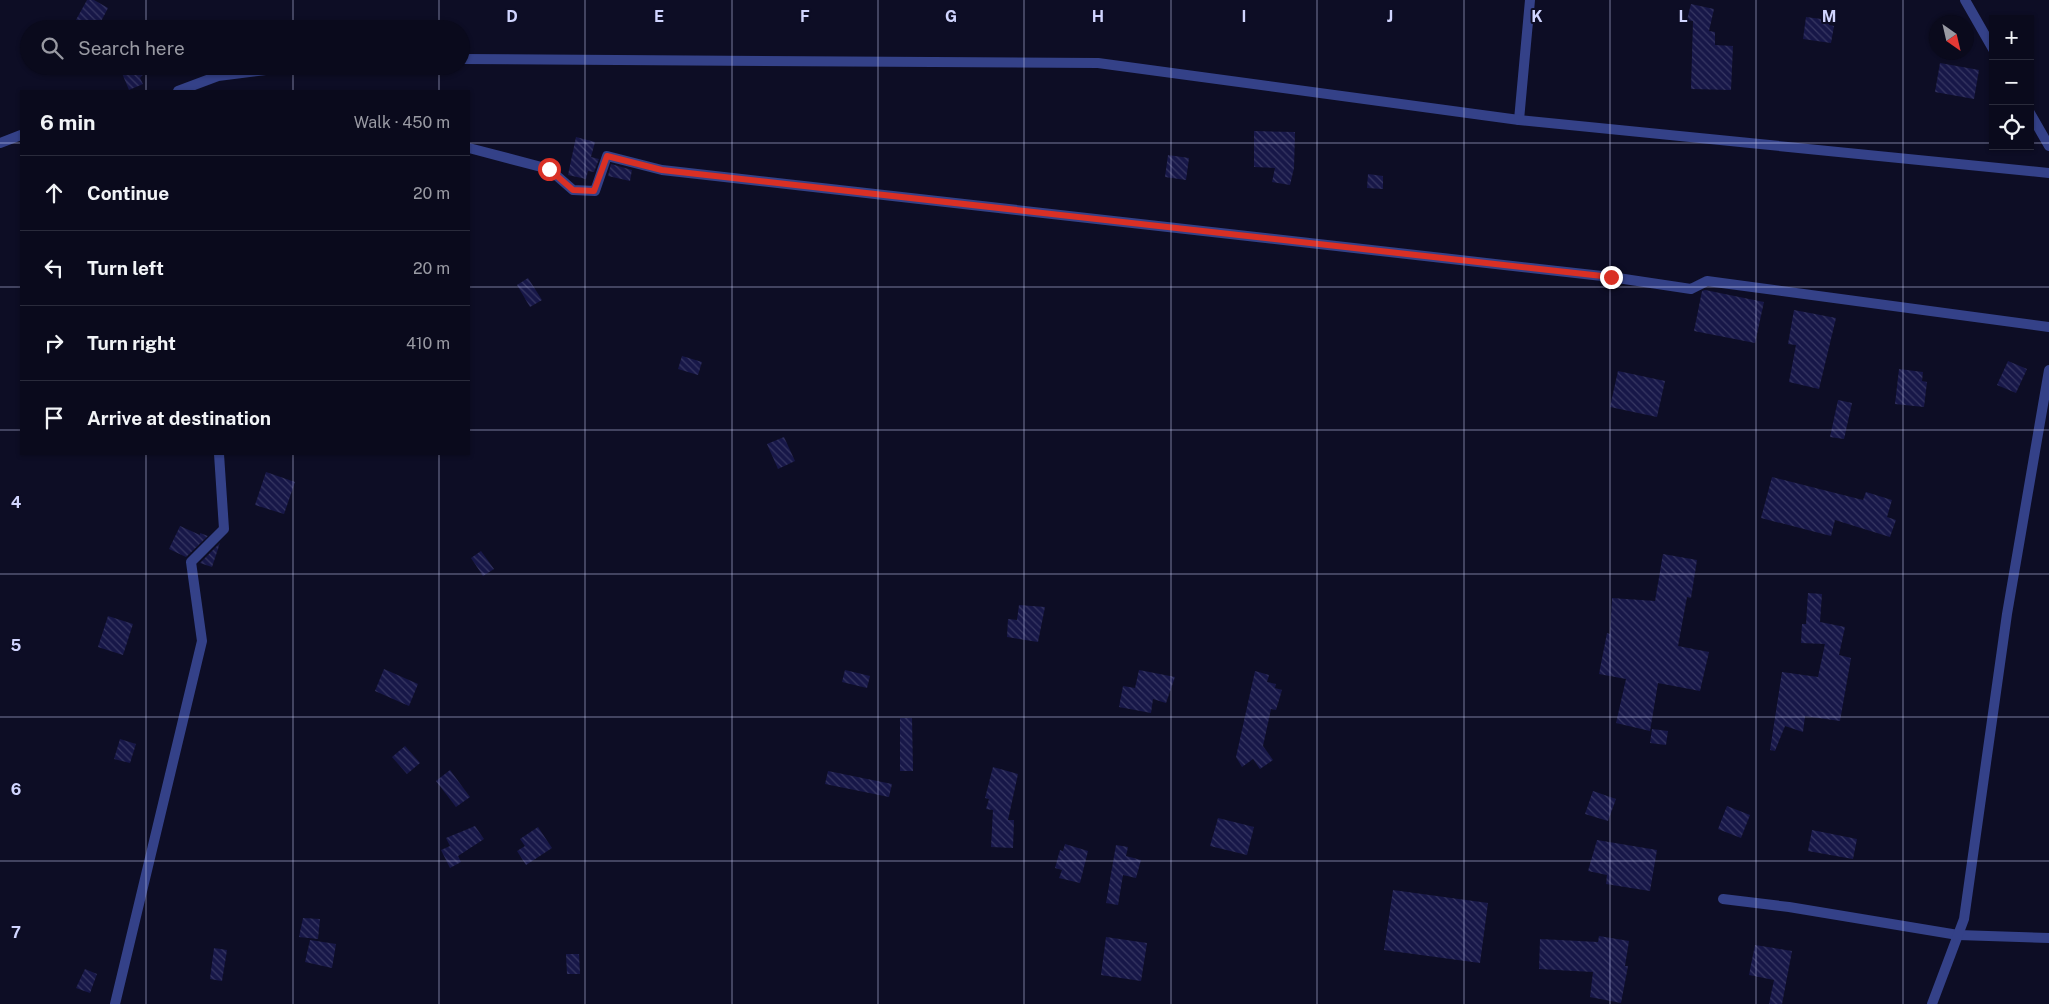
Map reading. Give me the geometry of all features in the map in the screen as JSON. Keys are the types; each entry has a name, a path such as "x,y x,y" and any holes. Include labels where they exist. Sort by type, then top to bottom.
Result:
{"street":[{"path":"1519,120 1530,0"},
{"path":"1965,0 1989,42"},
{"path":"470,59 1098,63 1519,120 2049,173"},
{"path":"184,90 218,76 226,75"},
{"path":"2034,121 2049,146"},
{"path":"0,143 20,135"},
{"path":"470,148 549,169 573,190 594,191 607,156 662,170 1611,277 1691,289 1707,282 2049,326"},
{"path":"1932,1004 1964,918 2007,614 2049,370"},
{"path":"115,1004 202,641 190,562 224,529 219,455"},
{"path":"1723,899 1789,907 1958,935 2049,938"}],"building":[{"path":"87,0 94,0 108,8 102,20 76,20"},
{"path":"1691,4 1714,9 1709,31 1715,32 1715,45 1733,46 1731,90 1691,89 1693,21 1687,20"},
{"path":"1806,17 1829,20 1829,25 1834,26 1831,43 1803,39"},
{"path":"1940,63 1979,70 1974,99 1935,92"},
{"path":"123,75 143,75 140,78 143,84 129,90"},
{"path":"1254,131 1295,132 1294,168 1290,185 1272,182 1275,168 1254,167"},
{"path":"576,137 595,142 591,157 599,159 594,172 588,171 586,179 568,175"},
{"path":"1168,155 1189,158 1186,180 1165,177"},
{"path":"611,164 632,170 630,181 608,176"},
{"path":"1368,174 1383,176 1383,189 1367,188"},
{"path":"528,278 542,300 530,307 517,285"},
{"path":"1705,290 1764,302 1755,343 1694,331 1702,291"},
{"path":"1794,310 1836,318 1819,389 1789,382 1796,345 1788,344"},
{"path":"682,356 702,362 698,375 678,369"},
{"path":"2008,361 2027,369 2016,393 1997,385"},
{"path":"1899,369 1923,372 1922,381 1927,382 1924,407 1895,404"},
{"path":"1618,371 1665,381 1657,417 1610,407"},
{"path":"1838,400 1852,403 1844,439 1830,437"},
{"path":"784,437 795,461 778,469 767,444"},
{"path":"266,472 295,482 284,514 255,505"},
{"path":"1772,477 1863,500 1866,492 1892,500 1887,517 1896,520 1890,537 1835,520 1831,536 1761,518"},
{"path":"180,526 200,535 200,533 208,536 186,557 169,549"},
{"path":"220,543 212,567 200,563"},
{"path":"481,551 494,569 483,576 471,558"},
{"path":"1663,554 1697,560 1691,598 1687,597 1678,646 1709,652 1700,691 1658,683 1650,731 1616,723 1626,679 1599,674 1607,633 1610,634 1612,598 1655,601"},
{"path":"1808,593 1822,594 1820,622 1845,627 1839,655 1851,658 1840,721 1805,716 1803,732 1785,726 1775,751 1770,750 1782,672 1818,677 1825,644 1801,643 1802,624 1806,624"},
{"path":"1019,605 1045,607 1038,642 1007,637 1008,619 1017,620"},
{"path":"108,616 133,624 123,655 98,647"},
{"path":"384,669 418,684 409,706 375,691"},
{"path":"845,670 870,676 867,688 842,682"},
{"path":"1139,670 1175,677 1166,703 1153,699 1151,713 1119,707 1123,686 1135,688"},
{"path":"1255,671 1269,675 1267,682 1276,684 1275,688 1282,690 1276,710 1271,709 1263,746 1273,760 1260,769 1253,759 1242,767 1236,757"},
{"path":"900,718 912,718 913,771 900,771"},
{"path":"1652,729 1668,731 1666,745 1650,743"},
{"path":"120,739 136,744 130,763 114,759"},
{"path":"405,746 420,763 407,774 392,757"},
{"path":"993,767 1018,774 1008,820 1014,820 1013,848 991,847 993,810 986,809 989,799 985,798"},
{"path":"450,770 470,797 456,807 436,781"},
{"path":"828,771 892,784 889,797 825,784"},
{"path":"1593,791 1616,799 1608,821 1585,814"},
{"path":"1727,806 1750,815 1741,838 1718,829"},
{"path":"1218,818 1254,827 1247,855 1210,846"},
{"path":"475,826 484,839 458,856 461,862 450,868 441,850 450,846 446,838"},
{"path":"538,827 552,848 526,865 517,851 525,846 520,839"},
{"path":"1812,830 1857,839 1853,859 1808,851"},
{"path":"1597,840 1657,850 1650,891 1606,884 1607,875 1588,871"},
{"path":"1065,844 1088,851 1080,883 1059,878 1062,870 1055,868 1060,850 1063,851"},
{"path":"1116,845 1128,847 1126,856 1141,860 1136,878 1123,875 1118,905 1106,903"},
{"path":"1393,890 1488,903 1480,963 1384,950"},
{"path":"303,918 320,919 318,939 299,937"},
{"path":"1599,936 1629,941 1625,966 1628,966 1621,1003 1590,997 1593,972 1539,969 1540,939 1598,942"},
{"path":"1106,937 1147,943 1141,981 1101,975"},
{"path":"310,940 336,944 332,968 305,962"},
{"path":"1755,945 1792,951 1782,1004 1769,1004 1774,980 1749,975"},
{"path":"214,948 227,950 222,981 210,979"},
{"path":"566,954 579,954 580,974 567,974"},
{"path":"85,969 97,974 90,993 76,988"}],"route":[{"path":"549,169 573,190 594,191 607,156 662,170 1611,277"}]}
